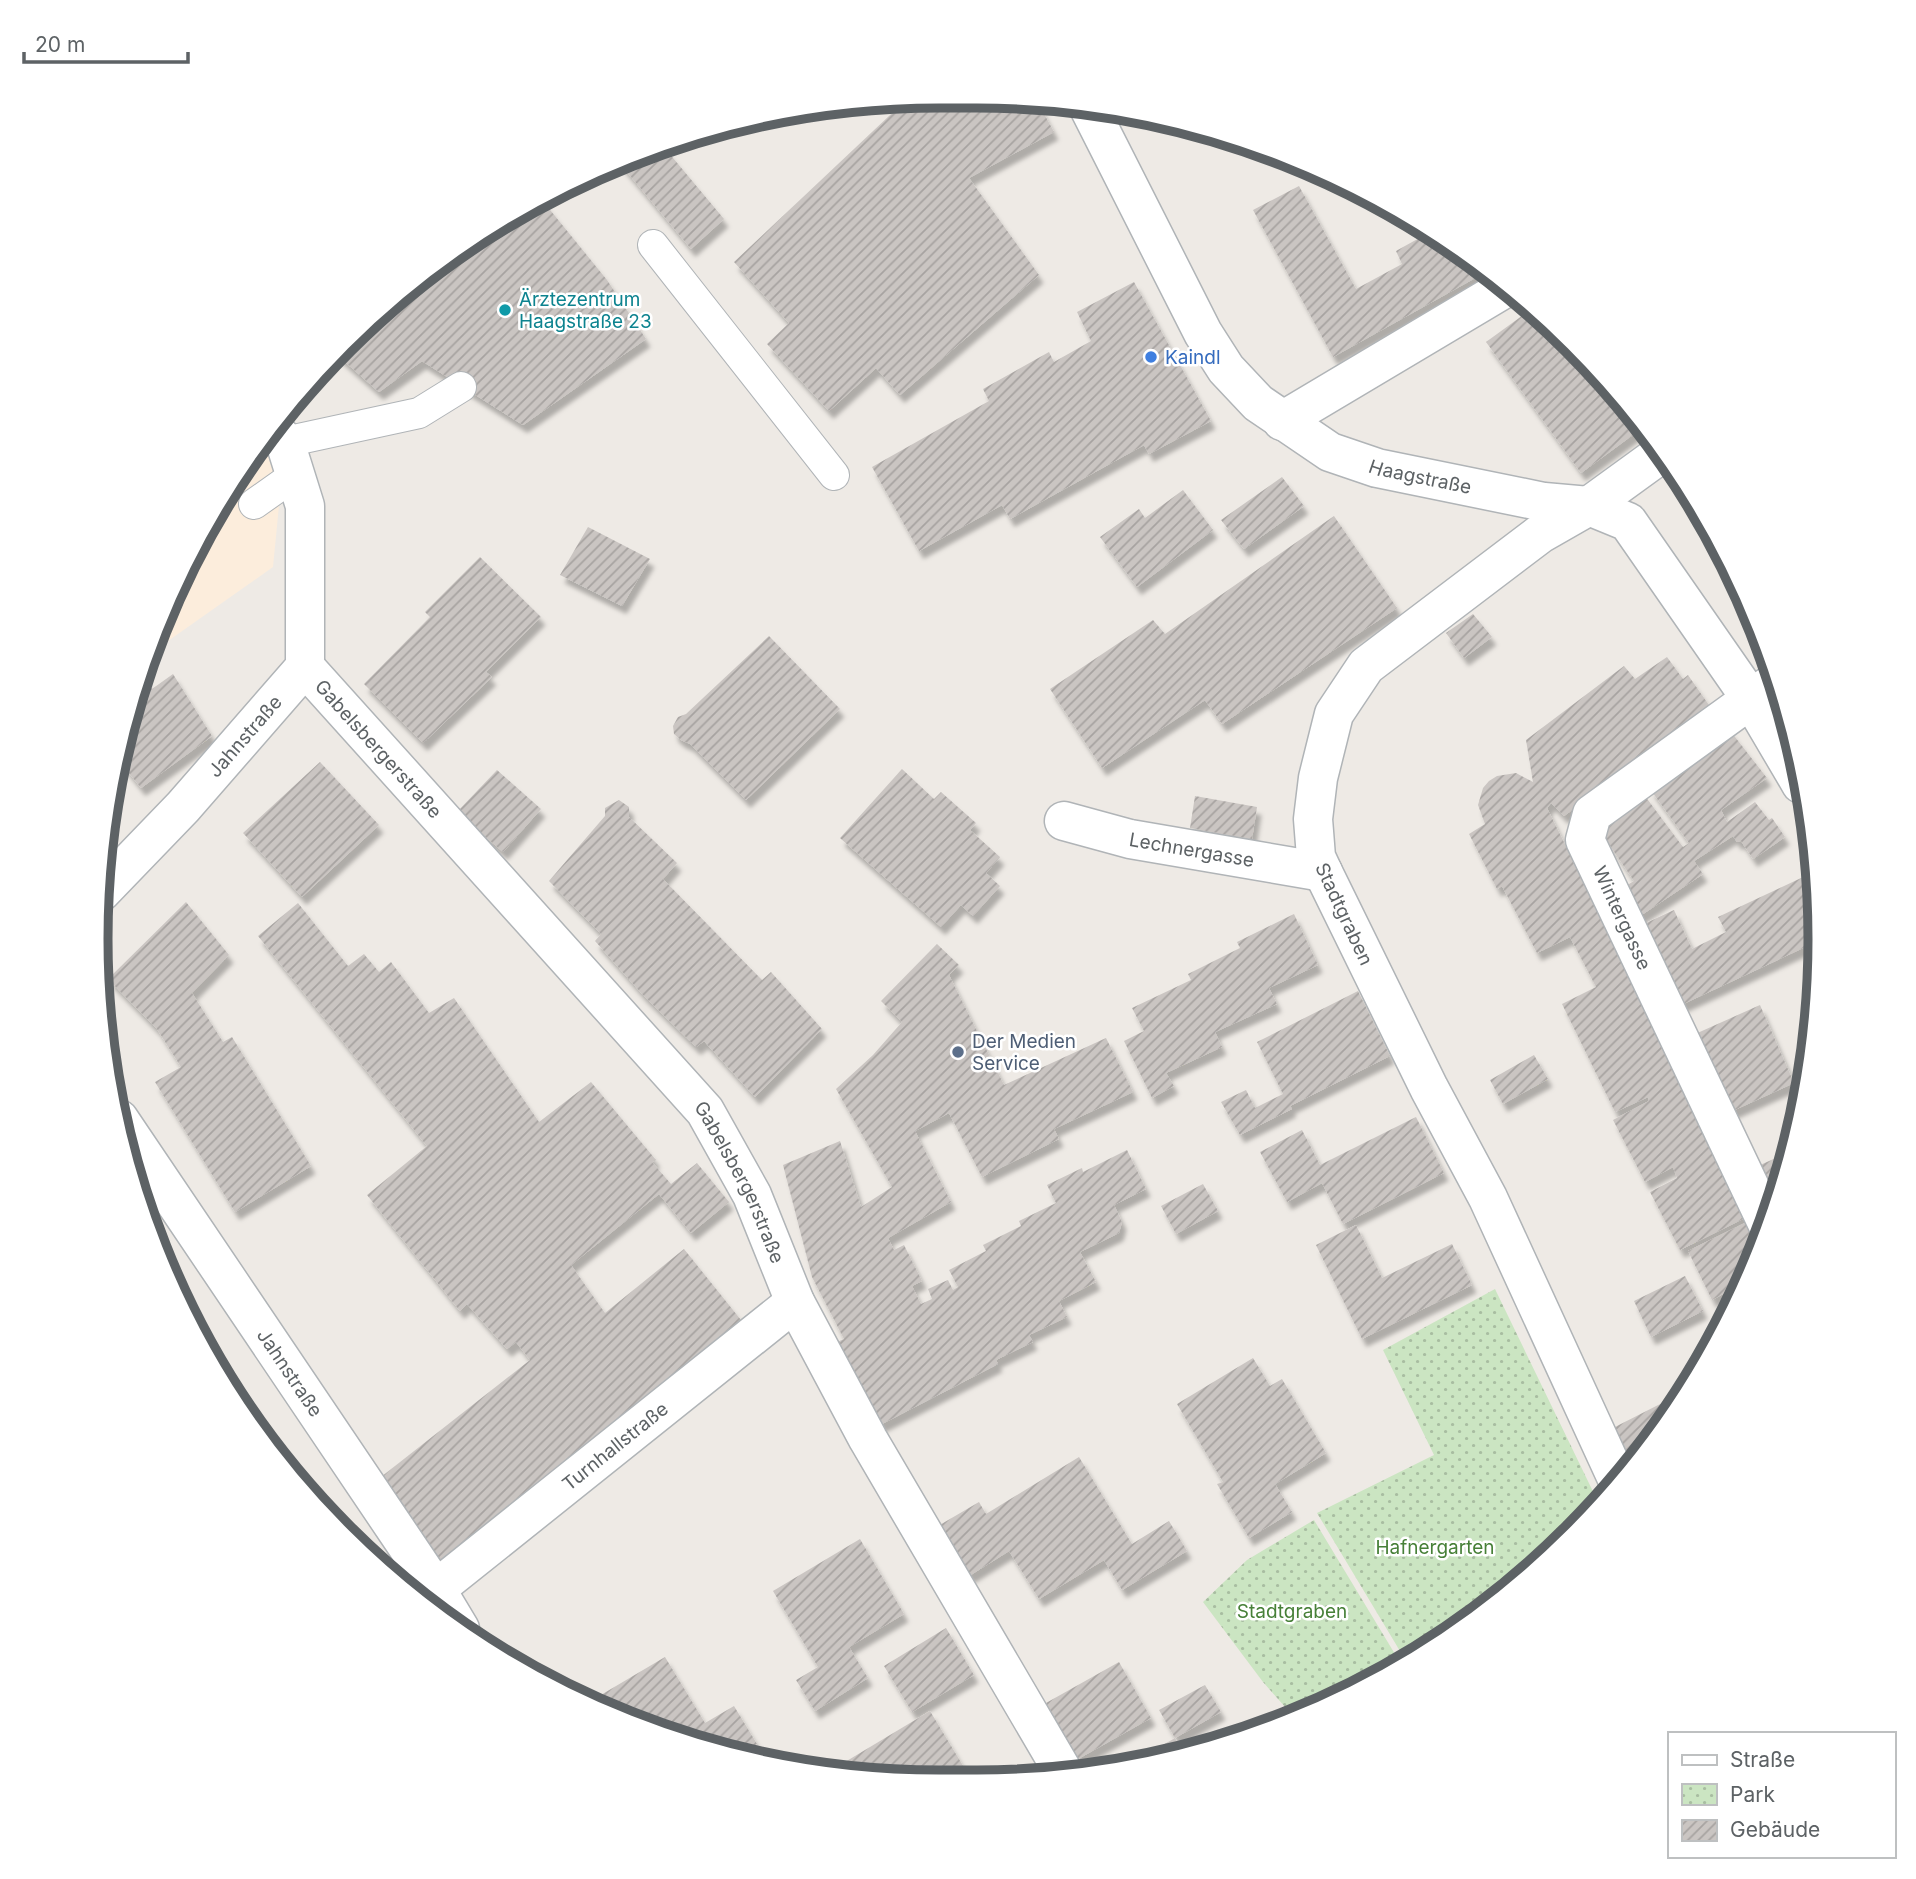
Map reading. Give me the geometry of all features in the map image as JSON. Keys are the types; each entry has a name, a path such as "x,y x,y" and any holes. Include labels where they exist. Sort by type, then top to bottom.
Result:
{"street":[{"name":"Haagstraße","path":"1094,117 1203,333 1226,369 1258,402 1330,452 1377,468 1544,502 1589,506 1628,522 1763,690 1782,738"},
{"path":"1282,421 1498,293"},
{"path":"285,449 305,506 305,667"},
{"name":"Stadtgraben","path":"1614,1472 1488,1198 1429,1087 1316,857 1313,819 1318,778 1334,714 1366,666 1540,534 1589,506 1654,459"},
{"name":"Jahnstraße","path":"110,883 183,807 305,667"},
{"name":"Gabelsbergerstraße","path":"305,667 705,1111 752,1195 795,1302 868,1439 1055,1766"},
{"name":"Wintergasse","path":"1762,1210 1584,840 1592,814 1763,690"},
{"name":"Lechnergasse","path":"1063,821 1130,839 1323,872"},
{"name":"Jahnstraße","path":"134,1143 448,1609"},
{"name":"Turnhallstraße","path":"436,1589 795,1302"}],"lane":[{"path":"653,245 834,475"},
{"path":"254,504 285,449 419,413 461,387"}],"shaded area":[{"path":"283,430 286,434 273,567 163,644 194,572 220,524"}],"green space":[{"name":"Hafnergarten","path":"1495,1289 1594,1494 1564,1527 1482,1599 1401,1653 1317,1513 1434,1455 1383,1350"},
{"name":"Stadtgraben","path":"1314,1520 1396,1656 1344,1685 1288,1710 1263,1682 1203,1602 1247,1560"}],"building":[{"path":"976,108 1043,111 1054,132 969,178 1039,275 900,395 876,368 829,411 767,344 789,323 734,262 896,110"},
{"path":"670,154 724,219 691,249 626,170"},
{"path":"1299,186 1356,289 1402,264 1396,251 1420,238 1477,277 1333,357 1253,210"},
{"name":"Ärztezentrum Haagstraße 23","path":"548,207 607,280 646,339 523,425 422,361 379,392 344,361 434,280 478,249"},
{"path":"1134,282 1211,421 1149,454 1144,445 1010,519 1002,505 919,551 872,467 989,401 983,389 1049,352 1054,362 1091,341 1077,312"},
{"path":"1524,315 1564,352 1635,433 1581,473 1486,342"},
{"path":"1282,477 1304,506 1244,549 1221,520"},
{"path":"1183,490 1213,530 1137,587 1100,537 1139,509 1145,518"},
{"path":"1334,516 1397,608 1222,724 1205,700 1102,768 1050,689 1153,620 1165,634"},
{"path":"588,527 650,559 622,606 560,575"},
{"path":"480,557 541,617 486,672 492,677 423,743 364,684 430,617 425,612"},
{"path":"1473,614 1492,637 1464,658 1446,633"},
{"path":"769,636 840,709 746,800 690,744 674,734 673,726 678,717 686,714"},
{"path":"1667,657 1683,679 1688,675 1711,708 1564,816 1551,803 1547,808 1749,1216 1680,1250 1650,1192 1677,1178 1673,1167 1645,1182 1613,1120 1649,1101 1648,1097 1615,1112 1562,1004 1596,987 1570,937 1537,953 1502,886 1497,889 1469,834 1485,824 1478,805 1483,788 1489,781 1497,776 1516,773 1533,782 1526,740 1624,666 1635,679"},
{"path":"173,674 212,736 141,788 126,769 149,685 152,689"},
{"path":"1728,728 1767,778 1721,810 1727,822 1755,802 1769,820 1772,818 1785,837 1753,859 1741,841 1737,842 1733,836 1694,861 1703,874 1637,918 1619,890 1634,881 1598,828 1645,796 1683,847 1689,843 1650,789"},
{"path":"320,762 379,825 302,897 243,833"},
{"path":"902,769 934,799 941,792 976,823 970,830 1000,857 986,873 1000,886 973,916 961,905 941,927 840,838"},
{"path":"497,770 541,809 503,852 457,812"},
{"path":"1195,796 1257,807 1252,839 1190,828"},
{"path":"619,800 629,807 629,817 677,863 663,879 762,980 771,972 822,1029 755,1097 704,1041 696,1047 643,995 595,941 601,934 549,881 605,816 605,808"},
{"path":"1805,876 1808,946 1681,1005 1644,924 1674,910 1692,949 1726,932 1718,917"},
{"path":"186,902 229,955 192,993 223,1042 232,1037 311,1166 235,1212 155,1082 181,1067 157,1029 109,978"},
{"path":"298,903 348,966 364,954 379,972 391,962 429,1013 454,998 539,1122 591,1082 656,1160 652,1162 671,1184 697,1163 729,1202 691,1233 659,1194 571,1265 605,1313 684,1249 741,1320 439,1564 381,1477 530,1360 516,1342 507,1349 467,1304 460,1311 367,1195 427,1146 258,936"},
{"path":"1294,914 1318,965 1269,988 1277,1004 1215,1032 1222,1047 1166,1073 1174,1086 1152,1098 1124,1041 1144,1031 1132,1008 1191,980 1188,974 1240,948 1237,942"},
{"path":"937,944 959,965 949,975 1004,1085 1106,1038 1133,1092 1054,1129 1059,1139 982,1177 949,1113 915,1131 951,1202 888,1238 894,1250 904,1245 922,1281 912,1286 921,1304 932,1299 928,1289 948,1280 953,1290 958,1287 949,1270 986,1251 983,1245 1021,1226 1019,1221 1056,1203 1047,1185 1082,1168 1083,1172 1127,1150 1146,1189 1114,1205 1122,1222 1119,1233 1080,1252 1096,1282 1059,1301 1067,1317 1029,1335 1033,1342 996,1360 998,1364 880,1425 837,1342 844,1339 812,1277 783,1165 840,1141 861,1207 892,1187 836,1089 873,1055 902,1022 881,1001"},
{"path":"1358,991 1390,1056 1290,1106 1292,1109 1240,1135 1221,1102 1246,1090 1255,1108 1283,1094 1257,1042"},
{"path":"1760,1005 1794,1083 1728,1113 1693,1035"},
{"path":"1534,1055 1548,1079 1503,1104 1490,1080"},
{"path":"1416,1117 1444,1173 1343,1224 1322,1183 1287,1202 1260,1152 1302,1130 1320,1165"},
{"path":"1778,1157 1769,1189 1758,1166"},
{"path":"1203,1184 1218,1211 1176,1234 1161,1206"},
{"path":"1753,1219 1756,1226 1729,1291 1712,1300 1688,1251"},
{"path":"1356,1225 1382,1278 1452,1244 1472,1285 1362,1339 1316,1245"},
{"path":"1685,1276 1703,1311 1651,1337 1634,1301"},
{"path":"1253,1358 1270,1386 1282,1379 1326,1453 1275,1484 1292,1512 1249,1538 1217,1484 1223,1482 1177,1404"},
{"path":"1666,1401 1666,1402 1626,1456 1613,1428"},
{"path":"1079,1457 1132,1544 1169,1521 1187,1551 1122,1590 1104,1560 1039,1599 1009,1551 969,1576 938,1526 979,1502 986,1514"},
{"path":"860,1539 904,1614 849,1647 868,1678 815,1711 796,1680 818,1667 773,1591"},
{"path":"946,1628 974,1675 912,1712 884,1666"},
{"path":"665,1657 705,1723 734,1706 757,1744 749,1748 724,1742 672,1726 598,1697"},
{"path":"1119,1662 1151,1718 1078,1759 1046,1703"},
{"path":"1205,1685 1221,1712 1175,1738 1159,1710"},
{"path":"930,1711 966,1770 885,1769 841,1764"},
{"path":"1175,1738 1179,1745 1151,1752"}],"place":[{"name":"Ärztezentrum Haagstraße 23","path":"505,310"},
{"name":"Kaindl","path":"1151,357"},
{"name":"Der Medien Service","path":"958,1052"}]}
